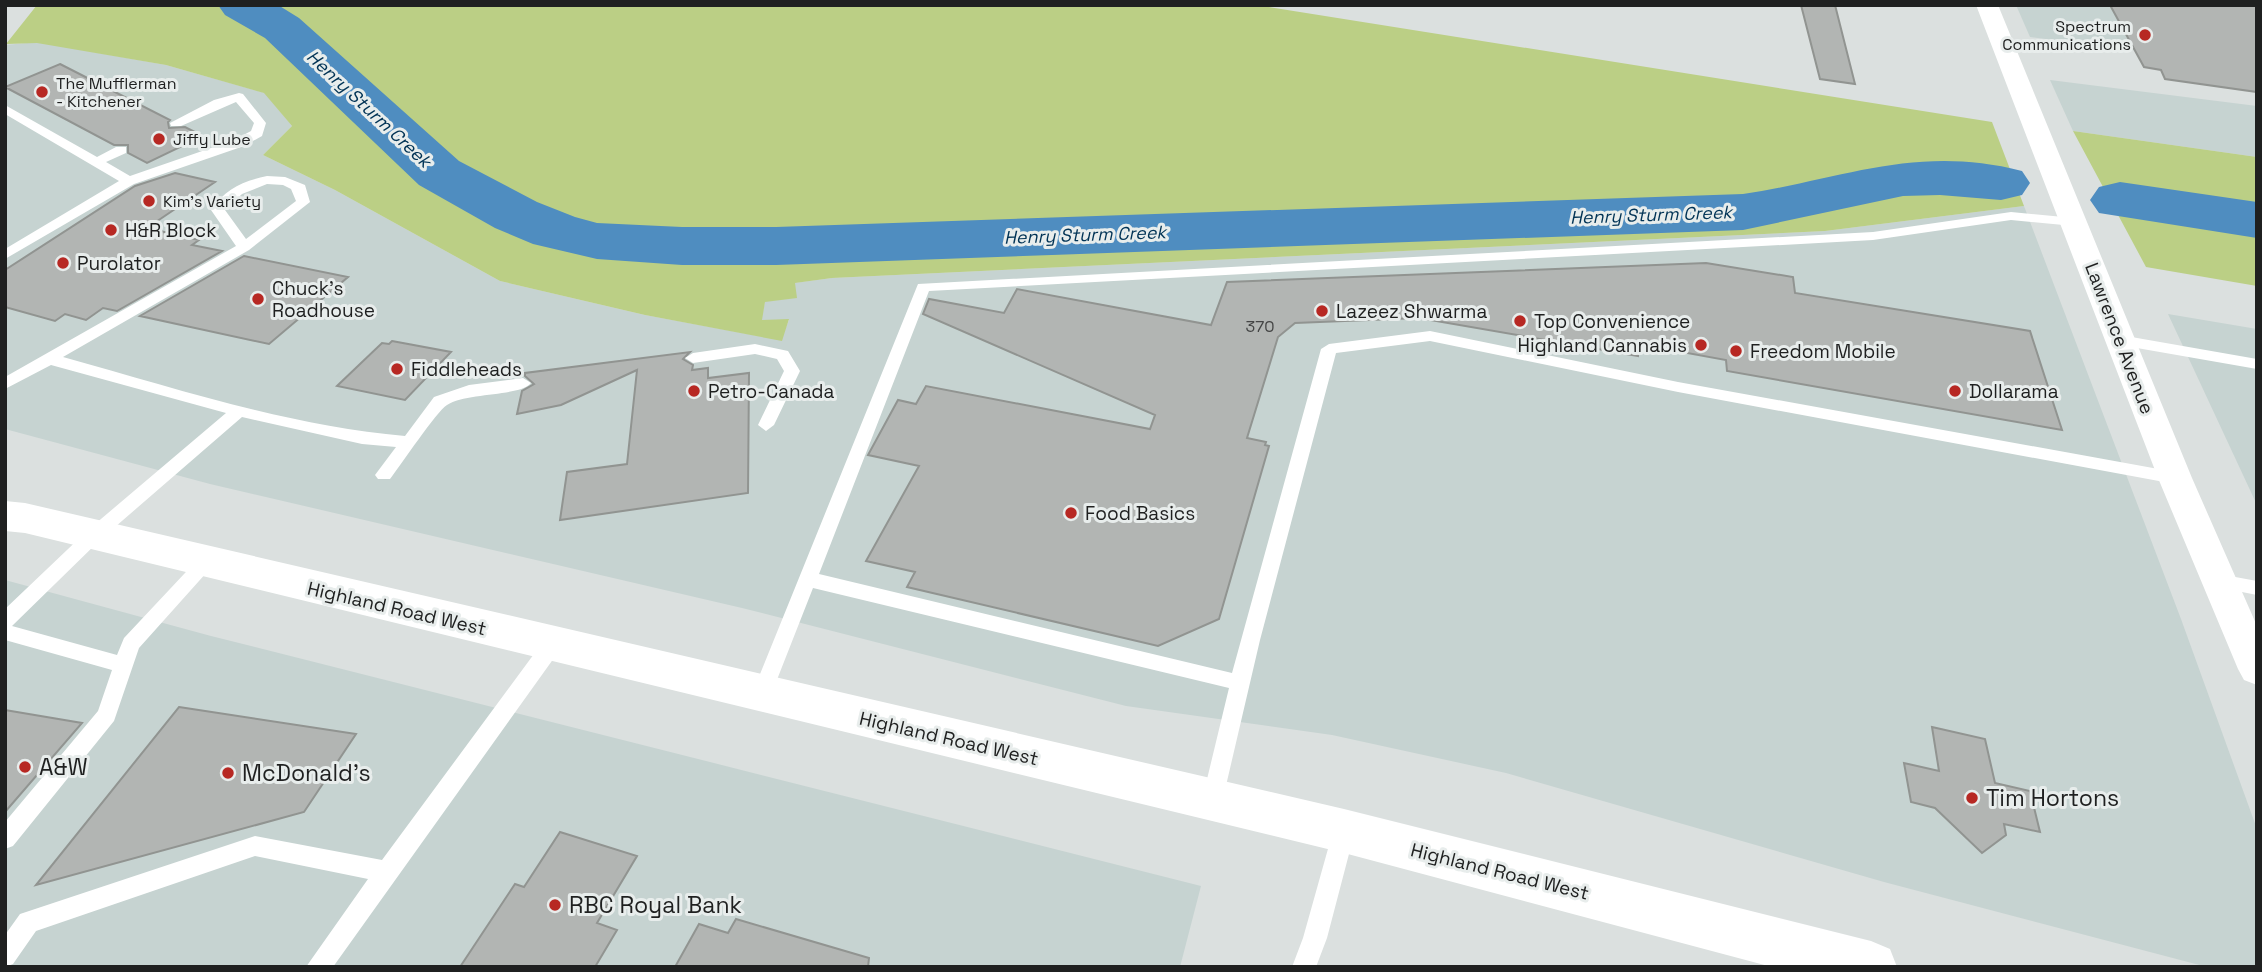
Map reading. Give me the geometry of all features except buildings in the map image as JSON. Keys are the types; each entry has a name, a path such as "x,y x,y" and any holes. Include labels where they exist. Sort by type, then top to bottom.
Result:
{"main road":[{"name":"Highland Road West","path":"12,513 552,645 1344,831 1871,967"}],"street":[{"name":"Lawrence Avenue","path":"1987,5 2175,478 2257,669"}],"lane":[{"path":"5,255 129,181 239,144 257,133 260,123 239,97 218,103 176,123"},
{"path":"5,109 129,181"},
{"path":"96,162 121,149"},
{"path":"5,384 244,247 303,202 300,188 282,180 261,182 250,184 223,198 218,210 244,247"},
{"path":"762,694 923,286 1873,236 2011,216 2074,222"},
{"path":"1213,800 1329,349 1430,336 1678,387 2175,478"},
{"path":"2120,340 2257,364"},
{"path":"693,358 755,349 782,355 792,371 766,425"},
{"path":"50,359 239,411 362,438 408,442"},
{"path":"384,475 440,401 469,391 523,383"},
{"path":"5,621 94,535 239,411"},
{"path":"5,839 107,715 131,644 207,562"},
{"path":"807,579 1241,683"},
{"path":"2219,581 2257,588"},
{"path":"5,632 124,665"},
{"path":"318,967 552,645"},
{"path":"1304,967 1315,938 1344,831"},
{"path":"5,956 29,922 255,846 387,872"}],"shaded area":[{"path":"2016,5 2179,5 2218,61 2030,37"},
{"path":"37,42 166,65 265,93 292,126 263,155 335,190 500,281 645,315 781,340 789,320 761,320 765,302 794,283 832,278 1825,231 2024,206 2181,619 2257,829 2257,967 2207,967 1884,882 1506,773 1332,735 1126,706 742,608 210,484 5,429 5,45"},
{"path":"2050,80 2257,106 2257,157 2073,131"},
{"path":"2168,314 2257,329 2257,505"},
{"path":"5,580 211,636 1201,886 1180,967 5,967"}],"green space":[{"path":"37,5 1256,5 1992,122 2024,206 1825,231 832,278 795,283 797,298 765,302 762,320 789,319 782,341 645,315 500,281 335,190 263,155 292,126 264,93 166,65 37,43 6,44"},
{"path":"2073,131 2257,157 2257,286 2146,267"}],"waterway":[{"name":"Henry Sturm Creek","path":"242,5 282,28 439,173 516,215 555,231 597,241 682,246 776,246 1743,212 1903,179 1940,177 2001,183"},
{"name":"Henry Sturm Creek","path":"2120,200 2257,220"}],"place":[{"name":"Spectrum Communications","path":"2145,35"},
{"name":"The Mufflerman - Kitchener","path":"42,92"},
{"name":"Jiffy Lube","path":"159,139"},
{"name":"Kim's Variety","path":"149,201"},
{"name":"H&R Block","path":"111,230"},
{"name":"Purolator","path":"63,263"},
{"name":"Chuck's Roadhouse","path":"258,299"},
{"name":"Lazeez Shwarma","path":"1322,311"},
{"name":"Top Convenience","path":"1520,321"},
{"name":"Highland Cannabis","path":"1701,345"},
{"name":"Freedom Mobile","path":"1736,351"},
{"name":"Fiddleheads","path":"397,369"},
{"name":"Petro-Canada","path":"694,391"},
{"name":"Dollarama","path":"1955,391"},
{"name":"Food Basics","path":"1071,513"},
{"name":"A&W","path":"25,767"},
{"name":"McDonald's","path":"228,773"},
{"name":"Tim Hortons","path":"1972,798"},
{"name":"RBC Royal Bank","path":"555,905"}]}
